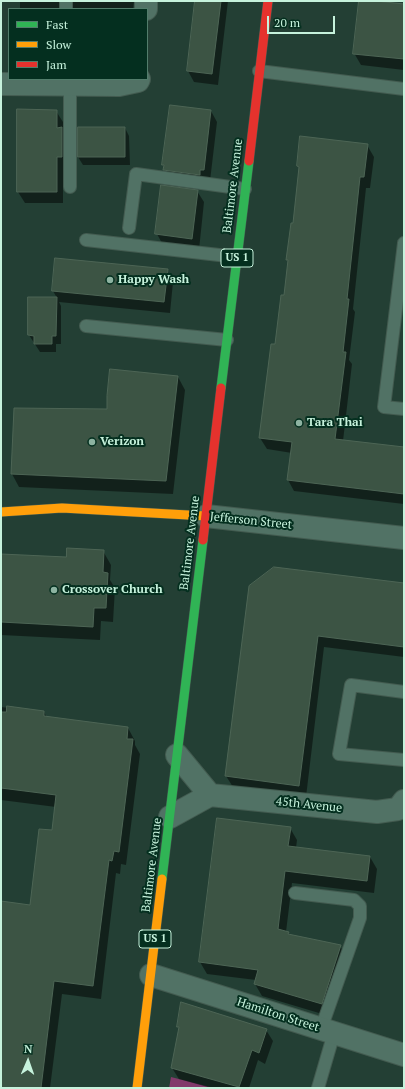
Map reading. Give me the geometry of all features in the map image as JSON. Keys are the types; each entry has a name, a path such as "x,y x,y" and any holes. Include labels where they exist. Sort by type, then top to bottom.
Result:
{"main road":[{"name":"Baltimore Avenue","path":"137,1088 268,1"},
{"name":"Jefferson Street","path":"1,512 62,508 206,516"},
{"path":"141,1060 145,1088"}],"street":[{"path":"1,84 66,83 119,85 138,80"},
{"name":"Jefferson Street","path":"206,516 404,538"},
{"path":"170,817 210,795 177,755"},
{"name":"45th Avenue","path":"210,795 377,812 398,809 404,801"},
{"name":"Hamilton Street","path":"151,975 404,1055"}],"lane":[{"path":"259,71 404,89"},
{"path":"66,83 70,187"},
{"path":"129,228 136,174 245,189"},
{"path":"86,240 237,257"},
{"path":"404,243 384,407 404,409"},
{"path":"86,326 227,340"},
{"path":"404,692 351,685 340,754 404,760"},
{"path":"295,893 354,900 360,906 360,918 327,1031 318,1088"}],"shaded area":[{"path":"171,1077 214,1088 169,1088"}],"building":[{"path":"195,1 221,1 212,74 187,71"},
{"path":"359,1 404,4 404,59 353,54"},
{"path":"170,105 211,110 204,170 200,170 200,175 163,170 164,165 162,165"},
{"path":"17,109 57,110 57,128 62,127 62,157 57,157 57,192 17,192"},
{"path":"78,127 125,127 125,157 78,157"},
{"path":"300,136 368,144 364,177 360,177 347,299 349,299 343,352 346,352 335,439 404,447 404,494 287,480 292,442 259,438 271,344 275,344 281,295 284,295 288,260 286,260 291,223 293,223 299,167 297,166"},
{"path":"161,185 198,190 192,239 155,234"},
{"name":"Happy Wash","path":"55,258 168,269 164,302 52,291"},
{"path":"28,297 57,297 56,336 52,336 52,344 34,344 34,336 28,335"},
{"name":"Verizon","path":"110,369 178,376 166,481 11,474 14,408 107,409"},
{"name":"Crossover Church","path":"67,548 104,550 103,572 108,573 106,608 94,608 93,627 1,622 1,554 66,557"},
{"path":"274,567 404,583 404,647 318,636 299,786 225,776 249,586"},
{"path":"7,706 44,711 44,716 128,727 127,739 133,739 119,852 114,851 112,861 109,860 93,986 54,981 41,1088 1,1088 1,901 30,905 39,829 52,830 56,795 1,788 1,712 6,712"},
{"path":"217,818 291,827 288,846 370,856 367,881 285,871 278,929 289,932 288,934 341,945 322,1004 254,984 258,970 199,962"},
{"path":"181,1002 267,1029 259,1053 252,1050 239,1087 171,1068 179,1027 177,1027"}],"traffic: fast":[{"path":"221,388 249,161"},
{"path":"162,879 203,540"}],"traffic: slow":[{"path":"1,512 62,508 206,516"},
{"path":"137,1088 162,879"}],"traffic: jam":[{"path":"249,161 268,1"},
{"path":"203,540 221,388"}],"place":[{"name":"Happy Wash","path":"110,280"},
{"name":"Tara Thai","path":"299,423"},
{"name":"Verizon","path":"92,442"},
{"name":"Crossover Church","path":"54,590"}]}
